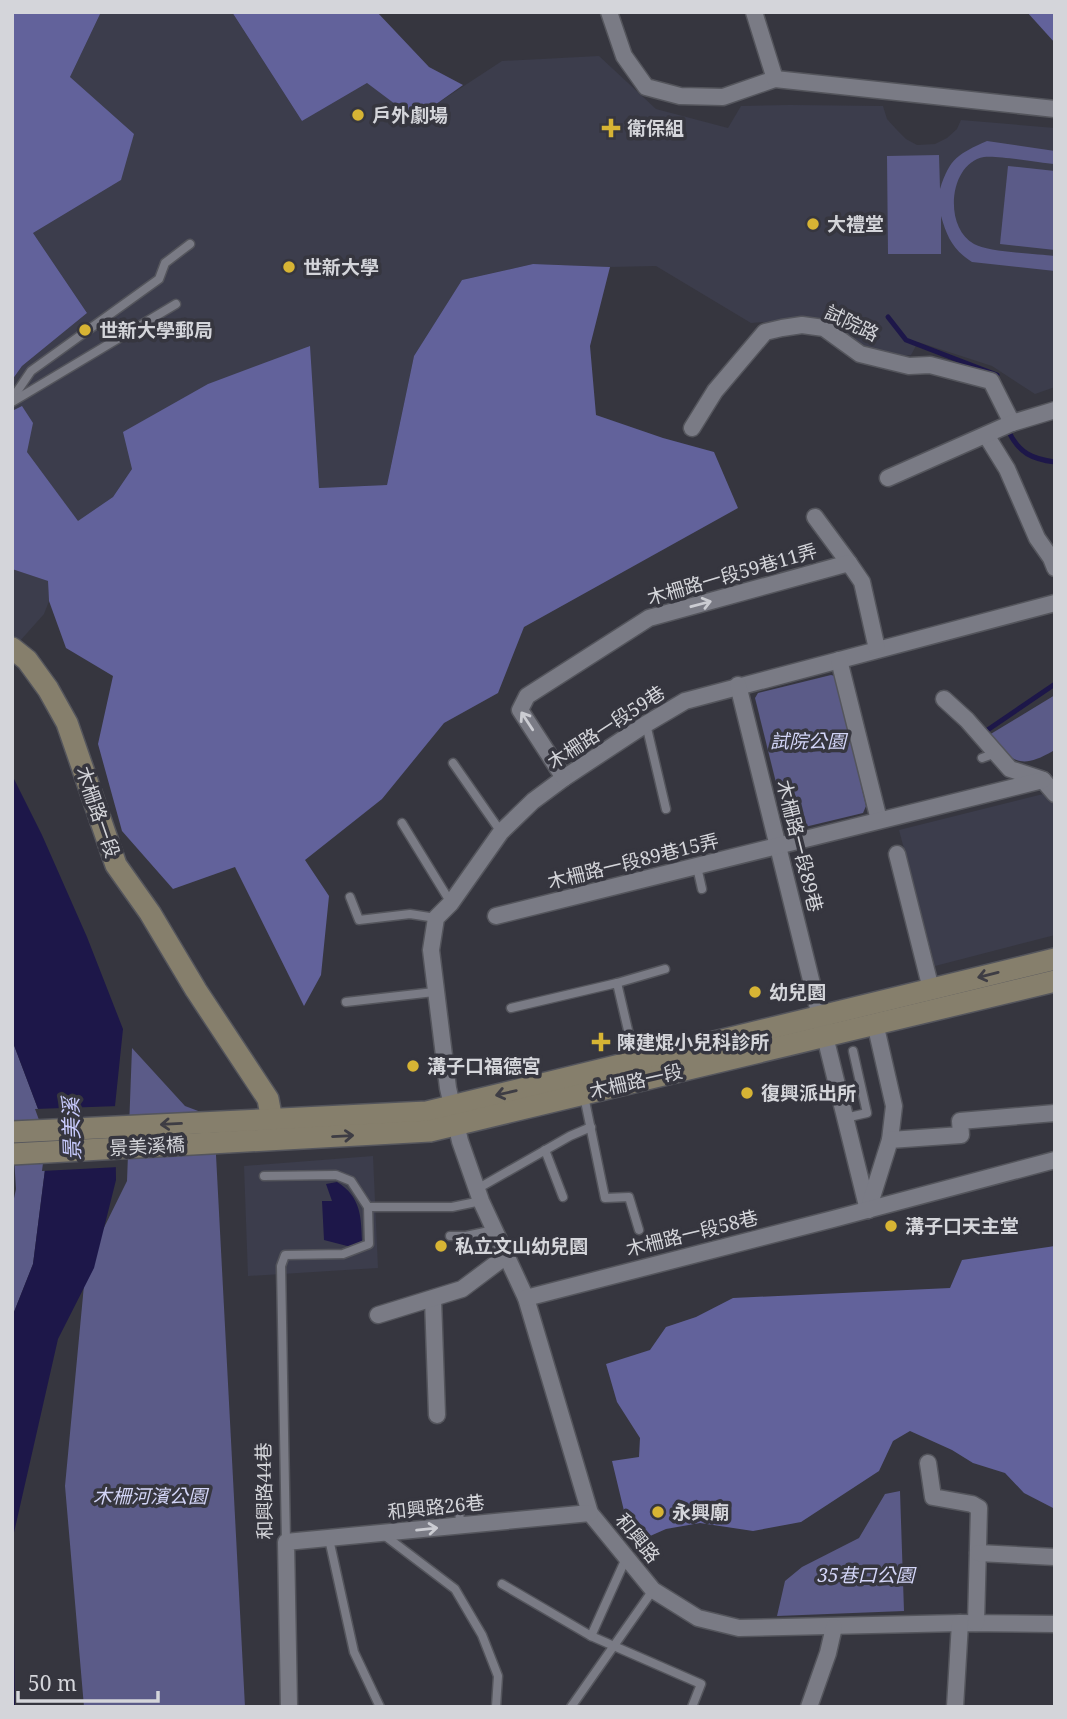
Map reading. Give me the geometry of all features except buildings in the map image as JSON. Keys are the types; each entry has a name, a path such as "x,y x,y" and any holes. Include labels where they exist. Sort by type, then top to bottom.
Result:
{"main road":[{"name":"木柵路一段","path":"12,648 27,660 41,679 67,723 116,865 150,913 196,990 262,1088 268,1099 274,1129 427,1112 454,1115 584,1093 824,1026 931,989 1055,959"},
{"name":"木柵路一段","path":"454,1115 636,1063 824,1026 876,1023 1055,981"},
{"path":"240,1131 274,1129"},
{"name":"景美溪橋","path":"12,1132 240,1131"},
{"name":"景美溪橋","path":"12,1154 240,1131"}],"street":[{"path":"609,12 624,56 646,87 680,96 723,97 775,79 1055,109"},
{"path":"756,13 775,79"},
{"name":"試院路","path":"692,428 715,391 765,332 802,325 824,328 860,354 909,366 930,365 990,381 1012,423"},
{"path":"887,478 1012,423 1055,410"},
{"path":"986,435 1007,469 1037,538 1055,568"},
{"path":"816,517 862,582 877,649"},
{"name":"木柵路一段59巷11弄","path":"564,778 520,710 527,696 649,618 849,563"},
{"name":"木柵路一段59巷","path":"436,918 451,902 501,832 533,801 646,724 685,701 1055,603"},
{"path":"839,660 879,820"},
{"name":"木柵路一段89巷","path":"738,685 824,1026"},
{"path":"944,699 989,755 1010,769 1043,780 1055,794"},
{"name":"木柵路一段89巷15弄","path":"496,916 1043,780"},
{"path":"897,854 931,989"},
{"path":"436,918 431,950 434,992 454,1115"},
{"path":"868,1210 890,1140 894,1106 876,1023"},
{"path":"824,1026 868,1210"},
{"path":"890,1140 961,1135 960,1121 1055,1113"},
{"name":"和興路","path":"454,1115 479,1195 526,1298 590,1513 653,1590 698,1618 739,1629 968,1623 1055,1624"},
{"name":"木柵路一段58巷","path":"526,1298 1055,1160"},
{"path":"378,1315 462,1289 506,1255"},
{"path":"433,1299 437,1415"},
{"path":"928,1464 933,1497 972,1504 979,1508 978,1553 955,1707"},
{"name":"和興路26巷","path":"286,1542 590,1513"},
{"name":"和興路44巷","path":"286,1542 289,1707"},
{"path":"978,1553 1055,1557"},
{"path":"809,1707 834,1627"}],"lane":[{"path":"12,401 31,371 159,279 165,263 190,244"},
{"path":"12,401 176,304"},
{"path":"646,724 666,809"},
{"path":"453,763 501,832"},
{"path":"402,823 451,902"},
{"path":"697,867 702,889"},
{"path":"350,897 359,919 410,914 436,918"},
{"path":"511,1008 666,969"},
{"path":"617,983 636,1063"},
{"path":"346,1002 434,992"},
{"path":"845,1118 867,1113 853,1051"},
{"path":"584,1093 605,1198 629,1197 639,1230"},
{"path":"264,1176 336,1175 351,1181 368,1207 452,1207 479,1195 545,1150 591,1127"},
{"path":"545,1150 563,1197"},
{"name":"和興路44巷","path":"286,1542 281,1266 285,1255 343,1254 369,1244 368,1207"},
{"path":"450,1236 466,1236 494,1230"},
{"path":"459,1504 460,1526"},
{"path":"382,1534 455,1588 482,1635 498,1676 496,1707"},
{"path":"329,1539 354,1652 380,1707"},
{"path":"591,1636 627,1556"},
{"path":"502,1584 591,1636 701,1684 692,1707"},
{"path":"571,1707 653,1590"}],"shaded area":[{"path":"12,12 101,12 70,77 134,134 121,180 33,233 87,313 22,366 12,380"},
{"name":"世新大學","path":"101,12 232,12 302,121 367,83 415,118 502,61 599,56 656,109 728,128 741,106 790,105 883,106 887,119 906,139 917,145 935,144 947,138 957,129 961,120 1055,128 1055,387 1035,394 992,366 918,342 911,355 895,357 876,353 817,318 751,323 656,266 533,264 462,280 414,356 387,485 318,488 309,346 132,469 113,497 78,522 27,452 12,411 12,380 22,366 87,313 33,233 121,180 70,77"},
{"path":"232,12 377,12 429,67 463,85 415,119 367,83 302,121"},
{"path":"1027,12 1055,12 1055,43"},
{"path":"533,264 610,267 590,346 596,415 714,452 738,508 524,627 498,693 444,723 382,799 305,860 329,896 321,975 304,1006 235,867 173,889 122,831 98,744 113,676 66,648 49,601 48,581 12,569 12,411 22,406 33,423 27,452 78,521 113,497 132,469 123,432 208,384 310,346 319,488 387,485 414,356 462,280"},
{"path":"12,569 48,581 49,601 44,614 19,642 12,637"},
{"path":"1047,793 1055,804 1055,935 935,966 899,830"},
{"path":"373,1156 378,1268 248,1276 244,1166"},
{"path":"1055,1246 1055,1509 1024,1493 1005,1473 973,1463 910,1431 893,1441 879,1471 801,1522 753,1531 700,1523 666,1529 632,1544 612,1461 639,1457 640,1438 617,1402 606,1364 650,1350 666,1327 696,1317 733,1298 950,1288 962,1260"}],"green space":[{"path":"987,141 1055,151 1055,164 990,157 972,162 963,171 954,196 954,211 964,236 981,247 1055,256 1055,271 972,262 960,253 952,242 941,216 941,254 888,254 887,156 939,155 940,189 947,170 956,158"},
{"path":"1008,166 1055,171 1055,250 1000,244"},
{"name":"試院公園","path":"835,676 866,806 863,813 788,831 755,698 758,693"},
{"path":"1055,695 1055,752 1032,760 1017,760 1004,752 989,735"},
{"path":"12,1040 49,1138 33,1264 12,1317 12,1208 16,1189 12,1126"},
{"name":"木柵河濱公園","path":"132,1048 185,1106 214,1117 245,1707 84,1707 65,1486 86,1264 127,1181"},
{"name":"35巷口公園","path":"900,1491 904,1611 777,1616 785,1581 802,1567 859,1538 885,1494"}],"water":[{"name":"景美溪","path":"12,775 87,937 123,1029 115,1106 116,1180 94,1268 58,1339 13,1537 15,1707 12,1707 12,1317 33,1264 49,1138 12,1040"},
{"path":"337,1182 351,1194 360,1215 362,1241 351,1247 324,1240 322,1201 332,1201 326,1184"}],"pier":[{"path":"119,1106 119,1167 42,1171 46,1139 35,1109"}],"waterway":[{"path":"888,317 906,340 997,375"},
{"path":"1009,432 1027,454 1055,462"},
{"path":"986,731 1055,684"}],"place":[{"name":"戶外劇場","path":"358,115"},
{"name":"衛保組","path":"611,128"},
{"name":"大禮堂","path":"813,224"},
{"name":"世新大學","path":"289,267"},
{"name":"世新大學郵局","path":"85,330"},
{"name":"幼兒園","path":"755,992"},
{"name":"陳建焜小兒科診所","path":"601,1042"},
{"name":"溝子口福德宮","path":"413,1066"},
{"name":"復興派出所","path":"747,1093"},
{"name":"溝子口天主堂","path":"891,1226"},
{"name":"私立文山幼兒園","path":"441,1246"},
{"name":"永興廟","path":"658,1512"}]}
